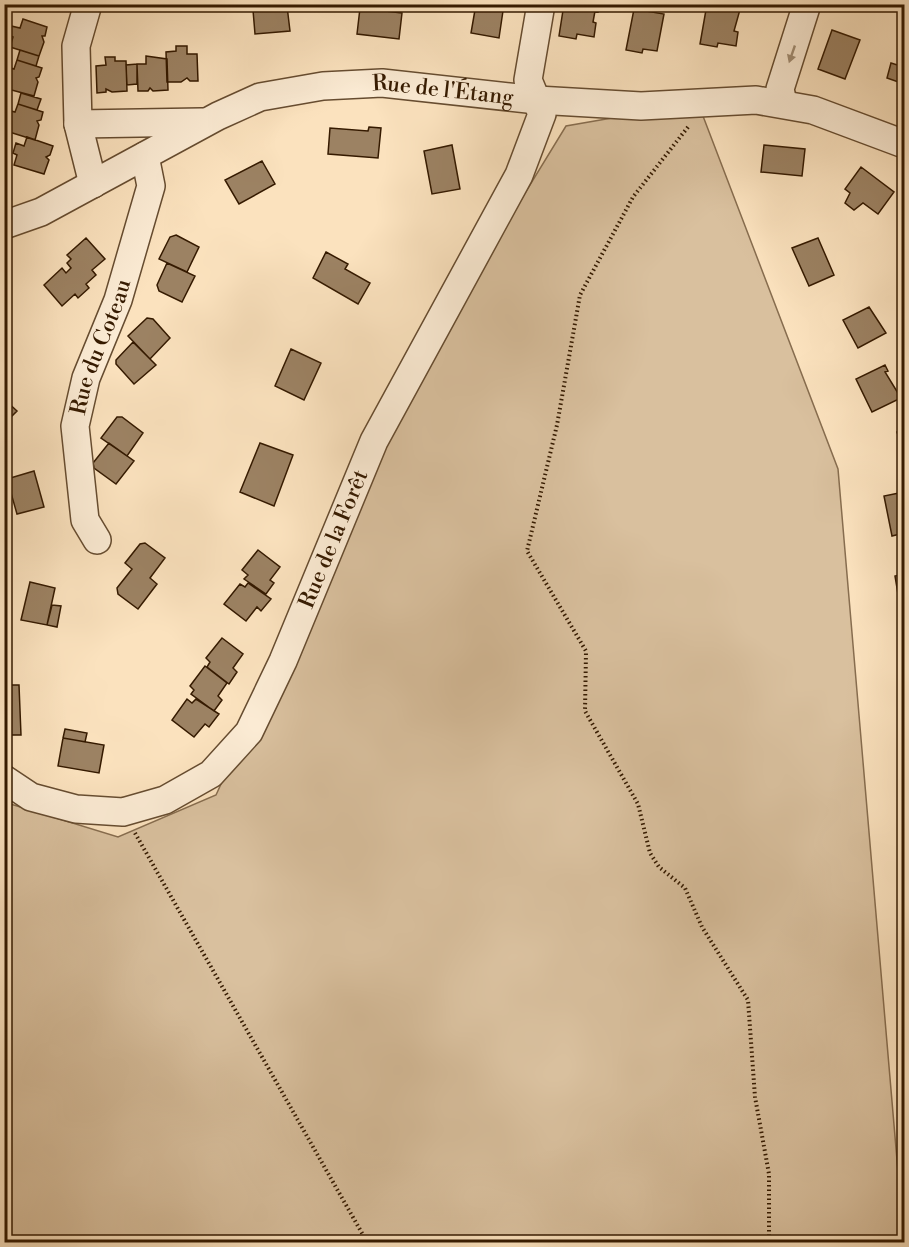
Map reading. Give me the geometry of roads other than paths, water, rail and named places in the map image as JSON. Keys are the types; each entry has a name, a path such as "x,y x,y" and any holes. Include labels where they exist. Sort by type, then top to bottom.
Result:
{"street":[{"path":"88,4 76,46 78,124 93,184"},
{"name":"Rue de la Forêt","path":"4,779 31,797 76,809 123,812 165,800 211,774 249,732 283,661 374,441 519,175 543,114 528,80 541,4"},
{"path":"783,103 780,89 807,4"},
{"name":"Rue de l'Étang","path":"4,225 41,212 207,122 260,97 322,86 382,83 537,100 641,106 756,100 813,110 904,144"},
{"path":"78,124 207,122"},
{"name":"Rue du Coteau","path":"97,540 85,520 75,426 86,378 118,300 151,186 145,156"}]}
